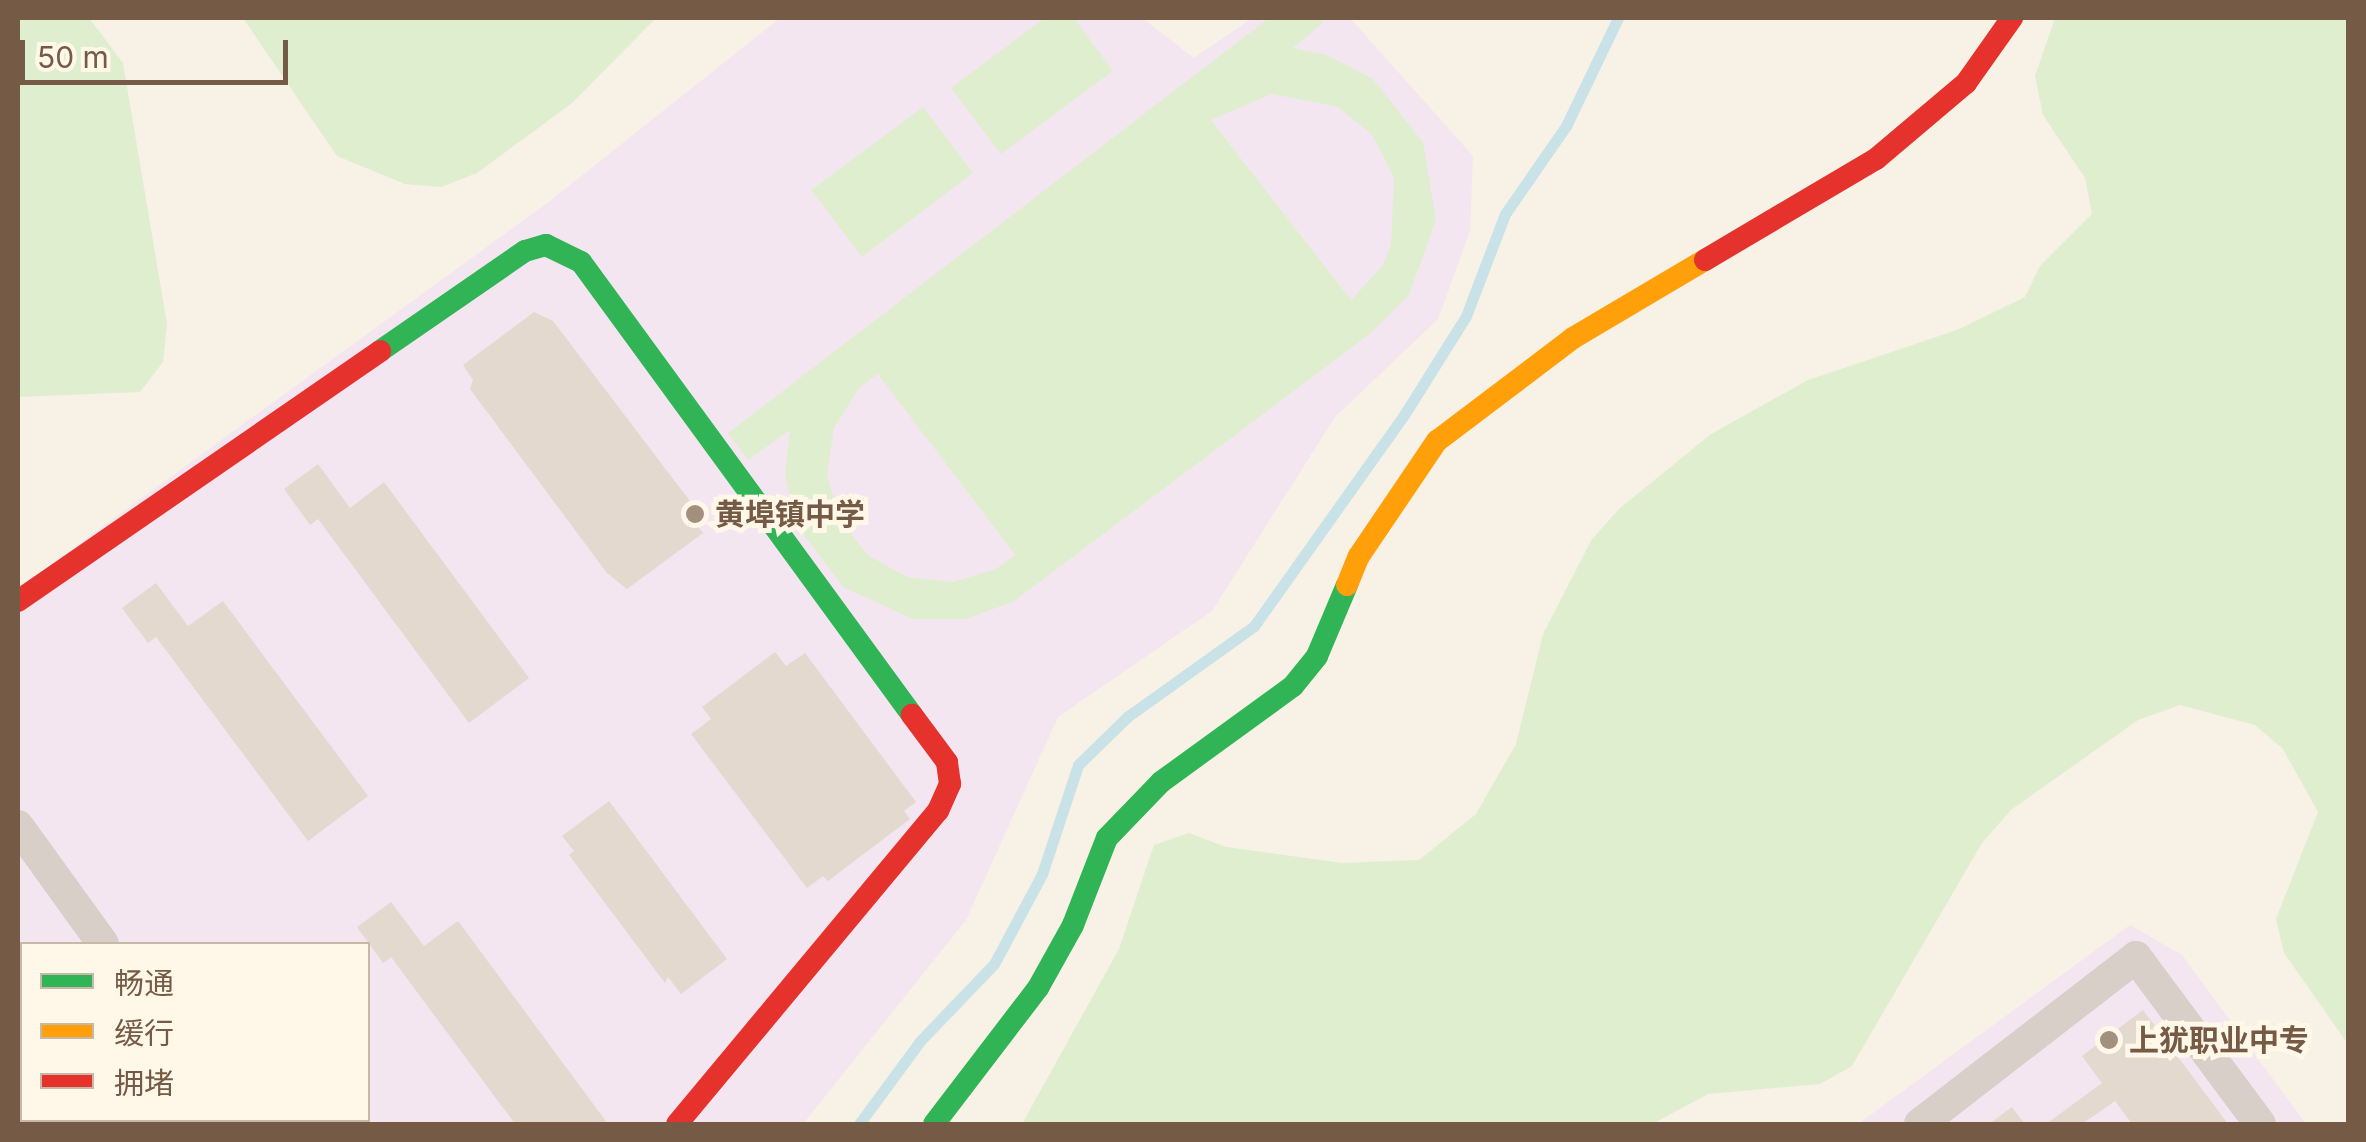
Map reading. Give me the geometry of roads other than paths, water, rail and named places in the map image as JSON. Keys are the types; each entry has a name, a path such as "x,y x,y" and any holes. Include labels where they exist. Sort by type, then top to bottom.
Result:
{"street":[{"path":"934,1124 1038,988 1118,823 1161,782 1293,686 1317,656 1359,556 1437,441 1573,338 1876,159 1966,83 2012,18"},
{"path":"18,601 526,251 546,245 581,262 947,762 950,784 938,811 677,1124"},
{"path":"18,826 101,942"},
{"path":"1920,1124 2136,957 2260,1124"}],"waterway":[{"path":"859,1124 921,1040 994,964 1042,874 1078,765 1127,717 1254,626 1404,415 1466,316 1505,214 1566,126 1618,18"}],"place":[{"name":"黄埠镇中学","path":"695,514"},
{"name":"上犹职业中专","path":"2109,1040"}]}
